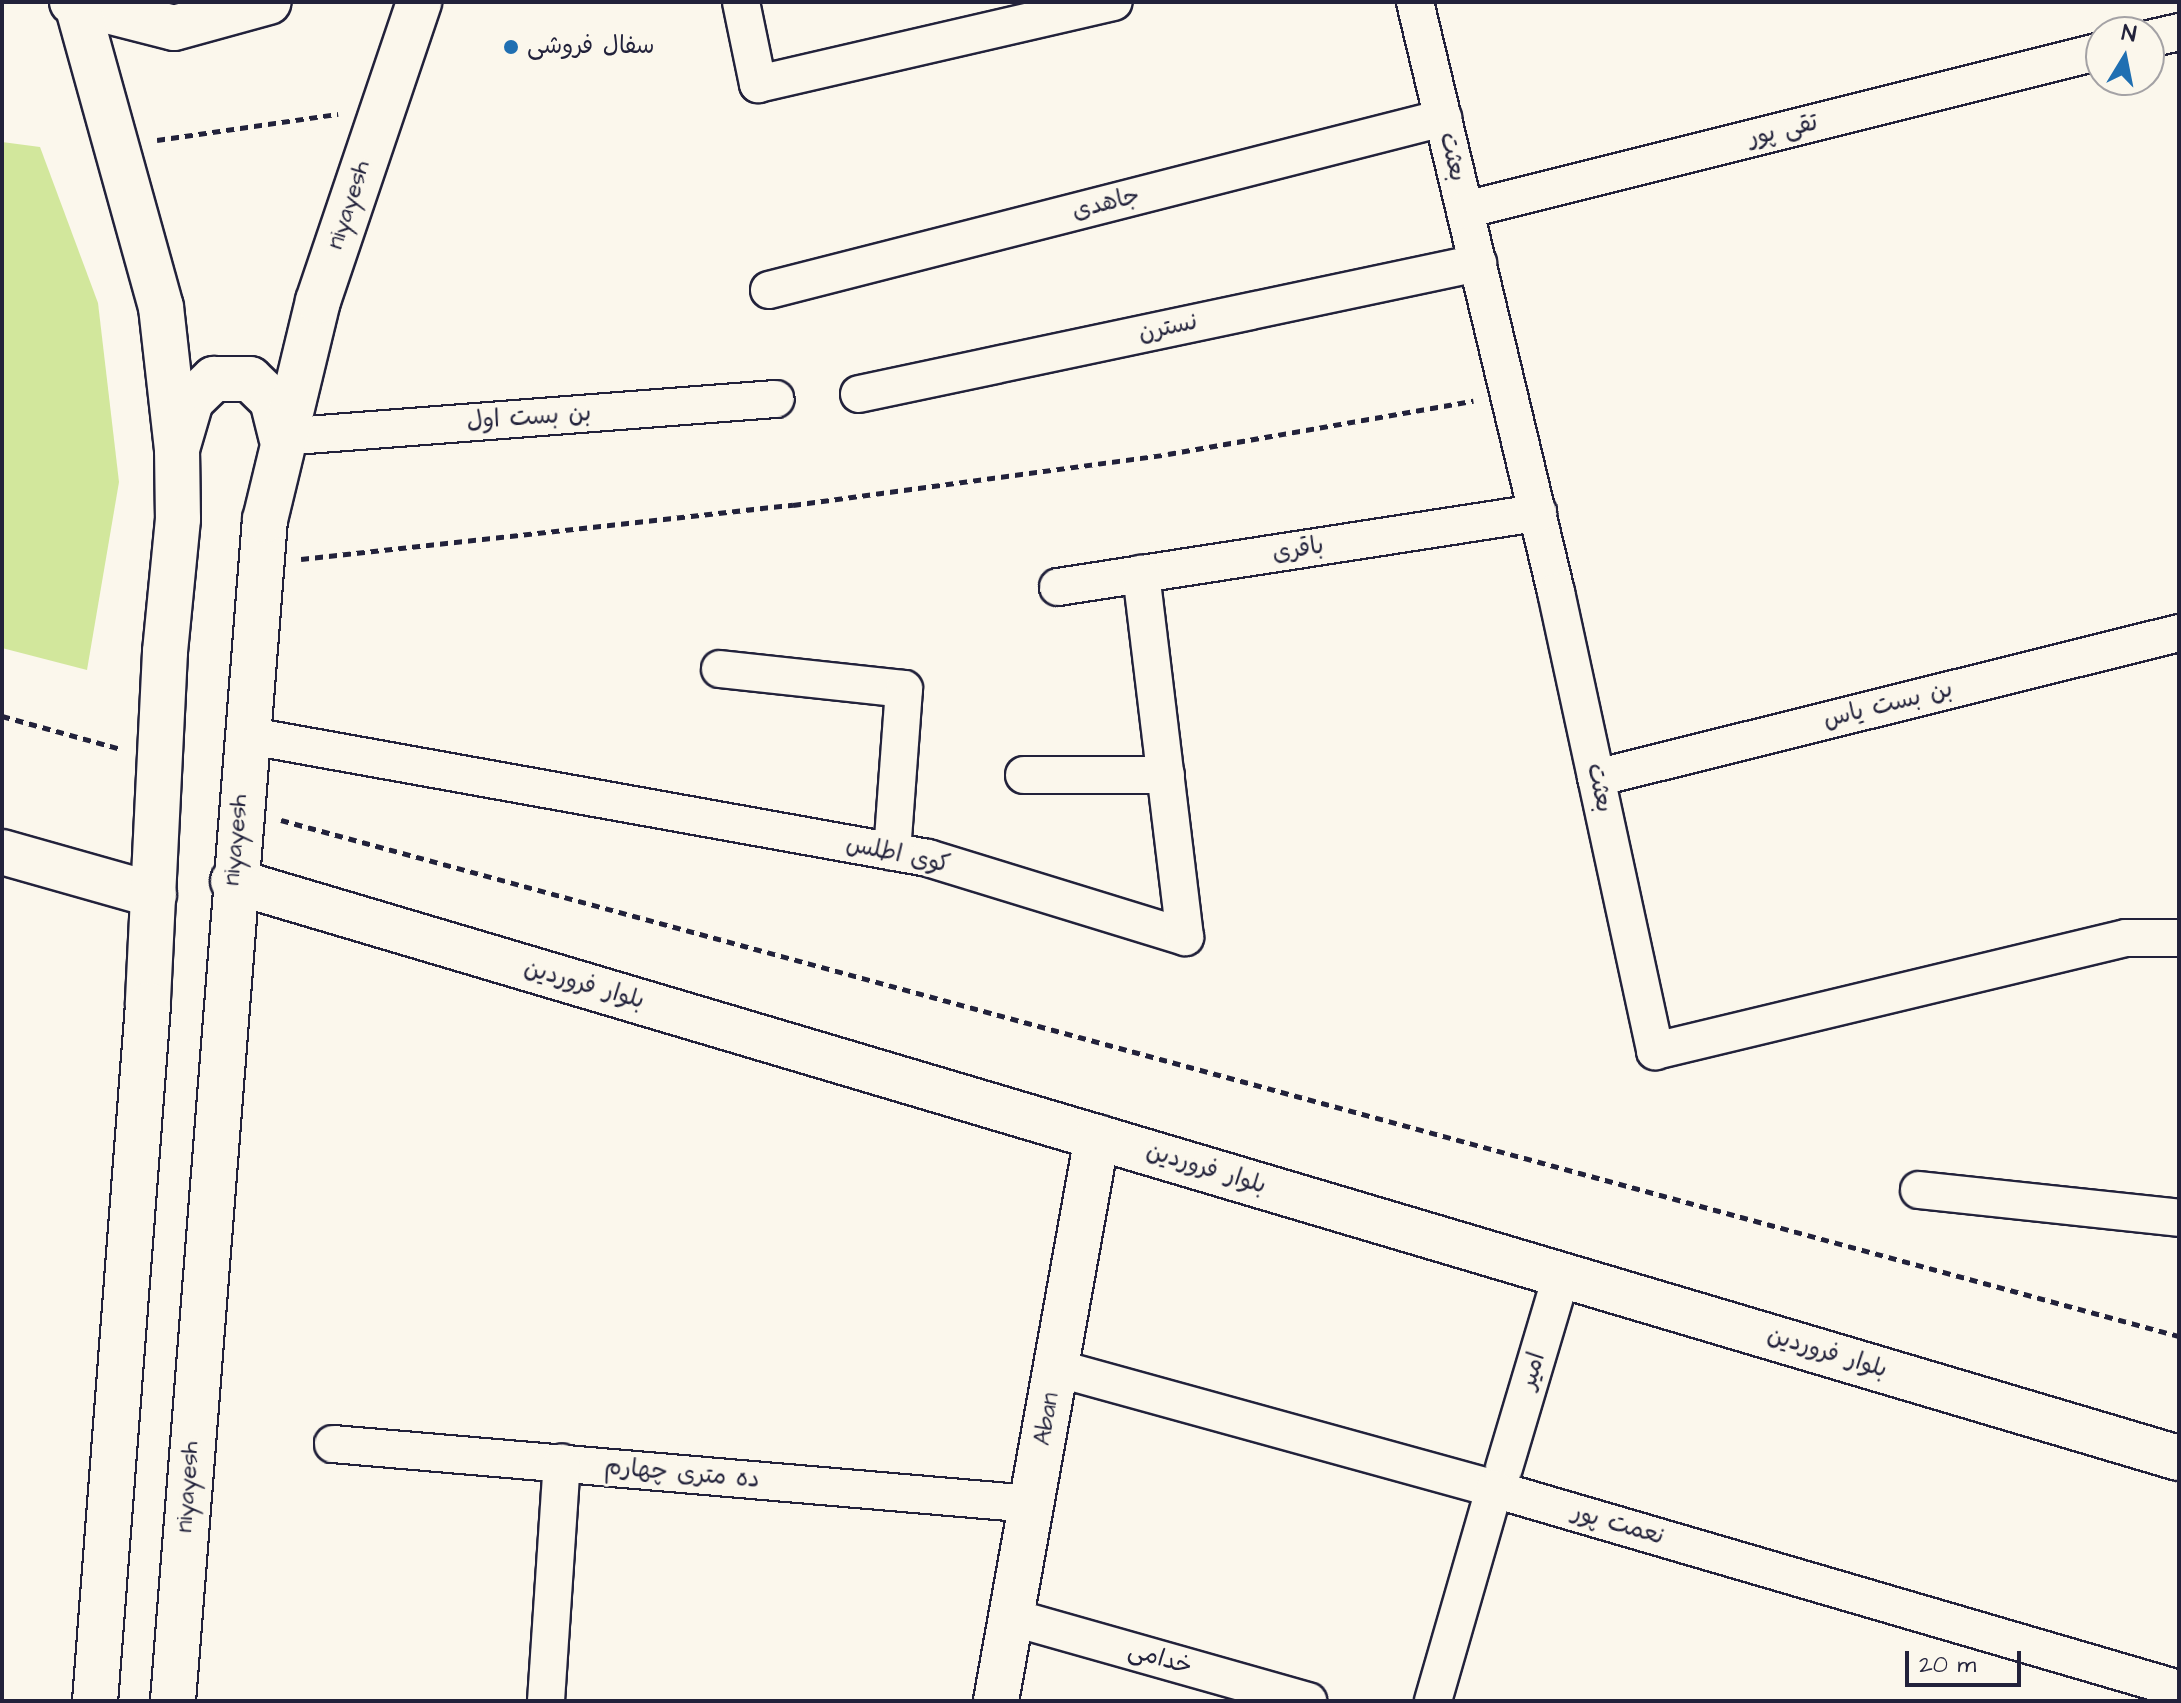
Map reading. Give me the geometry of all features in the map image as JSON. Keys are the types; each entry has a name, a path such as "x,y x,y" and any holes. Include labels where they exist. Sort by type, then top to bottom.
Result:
{"main road":[{"path":"95,1701 178,519 177,449 161,307 75,5 174,28 269,2"},
{"name":"niyayesh","path":"173,1701 233,881 261,563 281,437 375,124 419,2"},
{"path":"177,449 191,401 214,379 250,379 272,400 281,437"},
{"path":"2,852 154,895"},
{"name":"بلوار فروردین","path":"233,881 2179,1458"},
{"name":"Aban","path":"996,1701 1097,1137"}],"street":[{"path":"741,2 758,84 1114,2"},
{"name":"بعثت","path":"1415,2 1511,394 1655,1051 2126,938 2179,938"},
{"name":"تقی پور","path":"1465,210 2085,55"},
{"name":"جاهدی","path":"769,290 1443,118"},
{"name":"نسترن","path":"859,394 1478,263"},
{"name":"بن بست اول","path":"281,437 776,399"},
{"name":"باقری","path":"1058,587 1538,513"},
{"name":"کوی اطلس","path":"245,735 892,852 1185,937 1141,574"},
{"name":"بن بست یاس","path":"1596,778 2179,633"},
{"path":"720,669 904,689 892,852"},
{"path":"1024,775 1166,775"},
{"path":"1919,1190 2179,1218"},
{"name":"امیر","path":"1433,1701 1562,1274"},
{"name":"نعمت پور","path":"1056,1368 1499,1479 2179,1689"},
{"name":"ده متری چهارم","path":"333,1444 1031,1504"},
{"path":"546,1701 562,1463"},
{"name":"خدامی","path":"1011,1617 1308,1701"}],"path":[{"path":"118,151 162,139 352,112 375,124"},
{"path":"261,563 808,503 1168,454 1511,394"},
{"path":"2,716 160,760"},
{"path":"239,808 2179,1336"}],"green space":[{"path":"2,142 40,147 98,303 119,482 87,670 2,648"}],"place":[{"name":"سفال فروشی","path":"511,47"}]}
